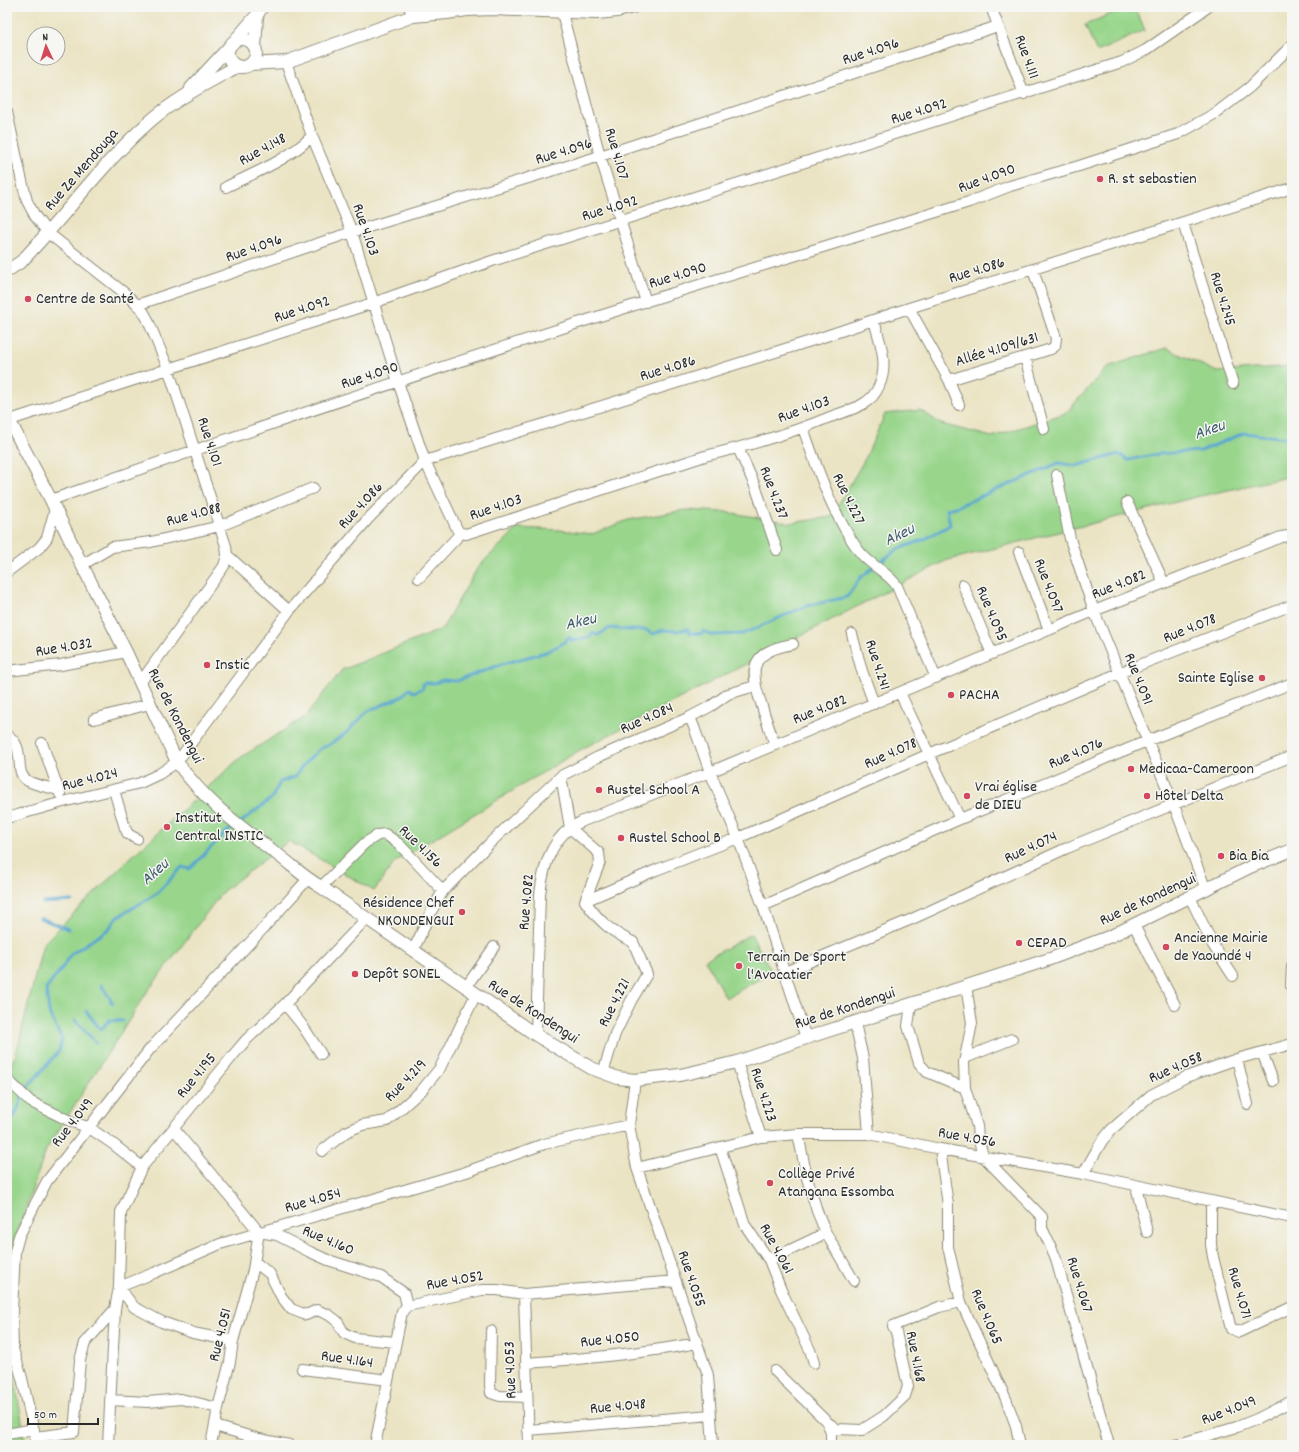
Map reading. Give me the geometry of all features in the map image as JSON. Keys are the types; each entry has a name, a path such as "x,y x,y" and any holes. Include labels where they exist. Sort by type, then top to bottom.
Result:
{"main road":[{"path":"250,58 249,41 239,40 231,45 228,53 231,61 250,58 285,62 411,12 473,10 597,13 617,11 633,7"},
{"name":"Rue Ze Mendouga","path":"185,95 231,45 259,11"},
{"name":"Rue Ze Mendouga","path":"7,271 22,261 128,141 149,122 185,95 250,58 259,11"},
{"name":"Rue de Kondengui","path":"8,418 53,504 126,652 177,762 188,778 225,815 282,858 307,880 321,886 366,919 536,1035 568,1055 603,1073 618,1078 635,1080 680,1075 737,1062 806,1038 1050,959 1111,936 1250,867 1292,850"}],"street":[{"name":"Rue 4.111","path":"991,7 1024,94"},
{"name":"Rue 4.092","path":"8,418 373,303 492,261 1122,62 1146,50 1208,7"},
{"name":"Rue 4.107","path":"562,13 600,156 646,302"},
{"name":"Rue 4.096","path":"137,305 352,232 600,156 998,26"},
{"name":"Rue 4.090","path":"53,504 195,449 398,382 646,302 968,202 1010,186 1178,134 1216,113 1233,100 1250,86 1292,44"},
{"name":"Rue 4.103","path":"285,62 312,136 352,232 398,382 425,461 458,531 461,533 466,534 705,456 738,448 803,428 863,404 875,393 882,379 884,370 881,346 874,321"},
{"name":"Rue 4.101","path":"7,112 27,201 35,216 48,233 137,305 147,318 168,368 220,526 227,555"},
{"name":"Rue 4.148","path":"226,187 284,158 304,144 312,136"},
{"name":"Rue 4.086","path":"177,762 289,610 368,519 425,461 874,321 909,308 1292,188"},
{"name":"Rue 4.245","path":"1183,223 1233,384"},
{"name":"Allée 4.109/631","path":"909,308 949,380 1025,357 1051,348 1055,346 1057,342 1033,270"},
{"path":"1025,357 1044,429"},
{"path":"949,380 959,405"},
{"name":"Rue 4.227","path":"803,428 817,470 841,524 860,552 888,575 897,586 936,678"},
{"name":"Rue 4.237","path":"738,448 756,488 777,550"},
{"name":"Rue 4.091","path":"1057,475 1070,539 1094,611 1174,805 1206,890"},
{"name":"Rue 4.088","path":"82,565 112,547 151,542 220,526 313,488"},
{"path":"1127,502 1164,583"},
{"path":"7,572 39,548 43,543 46,538 53,504"},
{"path":"419,578 461,533"},
{"name":"Rue 4.082","path":"536,1035 540,894 542,874 551,851 560,838 570,828 584,821 710,772 1094,611 1281,537 1292,537"},
{"name":"Rue 4.097","path":"1019,552 1049,630"},
{"path":"140,683 224,566 227,555 289,610"},
{"name":"Rue 4.095","path":"963,585 992,654"},
{"name":"Rue 4.078","path":"585,901 656,870 738,838 1119,673 1292,605"},
{"name":"Rue 4.241","path":"852,634 862,671 874,704"},
{"path":"775,745 755,686 755,666 760,658 770,650 793,644"},
{"name":"Rue 4.032","path":"7,671 61,665 126,652"},
{"name":"Rue 4.076","path":"763,906 960,819 1147,741 1292,683"},
{"path":"690,717 711,706 728,694 755,686"},
{"path":"900,693 960,819"},
{"path":"94,719 149,704"},
{"name":"Rue 4.084","path":"413,951 432,910 443,891 492,841 561,776 598,757 690,717 763,906 806,1038"},
{"path":"7,736 13,739 19,751 19,769 22,776 27,781 59,790"},
{"path":"42,743 63,802"},
{"name":"Rue 4.074","path":"785,972 912,919 1067,848 1292,756"},
{"name":"Rue 4.024","path":"7,818 63,802 140,783 159,774 177,762"},
{"path":"561,776 570,828 599,853 600,862 585,901"},
{"path":"114,790 125,828 128,834 137,839"},
{"name":"Rue 4.156","path":"321,886 365,843 378,835 385,834 399,844 443,891"},
{"name":"Rue 4.049","path":"35,1437 22,1378 10,1350 12,1312 10,1279 19,1236 47,1181 150,1049 307,880"},
{"path":"1190,897 1213,945 1233,976"},
{"name":"Rue 4.221","path":"585,901 596,917 618,936 633,942 647,974 631,1001 615,1034 603,1073"},
{"name":"Rue 4.195","path":"119,1287 121,1212 142,1167 246,1040 285,1004 366,919"},
{"path":"1134,925 1175,1005"},
{"path":"466,987 494,946"},
{"path":"1291,986 1292,966"},
{"path":"966,986 972,1023 964,1067 965,1088 977,1126 982,1156"},
{"name":"Rue 4.219","path":"322,1151 346,1132 362,1125 387,1121 422,1090 440,1068 476,994"},
{"path":"285,1004 299,1021 320,1054"},
{"path":"911,1004 908,1026 918,1063 927,1072 965,1088"},
{"path":"855,1023 863,1058 869,1134"},
{"path":"965,1058 1012,1039"},
{"name":"Rue 4.058","path":"1083,1174 1102,1141 1111,1130 1151,1095 1186,1077 1237,1059 1292,1044"},
{"path":"1262,1052 1273,1081"},
{"path":"1237,1059 1248,1104"},
{"name":"Rue 4.223","path":"737,1062 761,1137"},
{"path":"629,1125 635,1080"},
{"path":"11,1083 31,1102 72,1122 88,1127 113,1144 142,1167"},
{"name":"Rue 4.055","path":"629,1125 637,1168 708,1375 714,1445"},
{"name":"Rue 4.054","path":"119,1287 220,1244 466,1172 544,1144 629,1125"},
{"path":"174,1129 260,1232"},
{"path":"798,1134 807,1178 817,1211 826,1233 854,1281"},
{"name":"Rue 4.056","path":"637,1168 761,1137 798,1134 869,1134 940,1149 1083,1174 1292,1218"},
{"name":"Rue 4.061","path":"720,1147 745,1225 769,1260 810,1350 814,1363"},
{"name":"Rue 4.065","path":"940,1149 948,1205 948,1247 961,1302 1006,1399 1016,1426 1020,1445"},
{"name":"Rue 4.067","path":"982,1156 1042,1217 1042,1228 1055,1256 1109,1445"},
{"path":"1136,1186 1147,1232"},
{"name":"Rue 4.071","path":"1211,1201 1211,1245 1232,1329 1239,1332 1292,1307"},
{"name":"Rue 4.051","path":"211,1445 218,1408 230,1362 233,1341 255,1262 260,1232"},
{"name":"Rue 4.160","path":"260,1232 277,1234 328,1260 381,1277 404,1293 407,1306"},
{"path":"769,1260 826,1233"},
{"path":"255,1262 270,1274 281,1296 291,1309 306,1315 317,1310 329,1315 337,1321 344,1333 355,1338 395,1342"},
{"name":"Rue 4.052","path":"376,1445 395,1342 402,1312 407,1306 482,1290 497,1290 524,1294 676,1281"},
{"path":"108,1445 115,1309 119,1287"},
{"path":"119,1287 134,1306 162,1322 193,1333 233,1341"},
{"name":"Rue 4.053","path":"524,1294 529,1445"},
{"name":"Rue 4.168","path":"775,1371 827,1422 837,1429 862,1430 884,1416 906,1396 908,1386 896,1332 893,1326 939,1307 961,1302"},
{"path":"7,1434 35,1437 74,1432 80,1360 85,1344 115,1309"},
{"path":"491,1332 491,1393 500,1396 527,1397"},
{"name":"Rue 4.050","path":"526,1363 613,1356 697,1343"},
{"name":"Rue 4.164","path":"302,1369 388,1380"},
{"path":"110,1400 148,1402 181,1399 218,1408"},
{"name":"Rue 4.049","path":"1175,1445 1201,1442 1257,1419 1292,1401"},
{"name":"Rue 4.048","path":"528,1430 711,1414"},
{"path":"827,1422 831,1432 831,1445"},
{"path":"215,1426 258,1442 289,1445"}],"green space":[{"path":"1126,7 1134,7 1145,30 1097,52 1085,25"},
{"path":"1166,348 1217,372 1292,366 1292,476 1196,497 945,561 580,750 395,862 374,891 289,841 223,891 147,992 46,1150 10,1254 7,1318 7,1073 16,1054 43,944 128,860 240,758 305,717 342,670 442,629 478,567 518,528 560,530 592,534 628,520 686,510 725,512 791,523 831,517 866,457 885,414 920,410 941,424 992,437 1066,413 1107,367"},
{"name":"Terrain De Sport l'Avocatier","path":"751,934 772,972 726,998 705,960"},
{"path":"7,1333 26,1445 7,1445"}],"waterway":[{"name":"Akeu","path":"240,823 272,798 280,782 295,777 303,765 321,748 331,744 346,733 368,711 401,697 409,689 414,692 423,688 423,683 435,683 443,680 457,681 502,664 546,652 562,644 569,637 572,641 590,637 592,633 598,635 610,628 646,630 654,634 662,630 677,631 688,629 690,633 701,634 703,631 712,635 743,634 806,606 847,597 860,578 896,550 925,539 950,525 947,509 956,507 1059,463 1076,466 1119,454 1128,460 1158,454 1201,451 1244,433 1286,438 1292,433"},
{"name":"Akeu","path":"7,1129 16,1113 25,1090 59,1051 62,1039 49,1013 46,989 71,954 109,929 116,918 156,894 182,867 190,869 225,833 235,826"},
{"path":"43,903 72,901"},
{"path":"40,918 68,929"},
{"path":"101,985 111,1002 113,1002"},
{"path":"86,1011 101,1030 109,1020 123,1021"},
{"path":"75,1020 96,1043"}],"place":[{"name":"R. st sebastien","path":"1100,179"},
{"name":"Centre de Santé","path":"28,299"},
{"name":"Instic","path":"207,665"},
{"name":"Sainte Eglise","path":"1262,678"},
{"name":"PACHA","path":"951,695"},
{"name":"Medicaa-Cameroon","path":"1131,769"},
{"name":"Rustel School A","path":"599,790"},
{"name":"Vrai église de DIEU","path":"967,796"},
{"name":"Hôtel Delta","path":"1147,796"},
{"name":"Institut Central INSTIC","path":"167,827"},
{"name":"Rustel School B","path":"621,838"},
{"name":"Bia Bia","path":"1221,856"},
{"name":"Résidence Chef NKONDENGUI","path":"462,912"},
{"name":"CEPAD","path":"1019,943"},
{"name":"Ancienne Mairie de Yaoundé 4","path":"1166,947"},
{"name":"Terrain De Sport l'Avocatier","path":"739,966"},
{"name":"Depôt SONEL","path":"355,974"},
{"name":"Collège Privé Atangana Essomba","path":"770,1183"}]}
